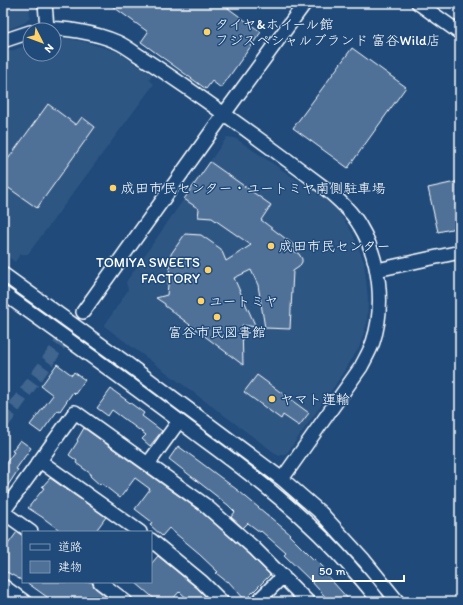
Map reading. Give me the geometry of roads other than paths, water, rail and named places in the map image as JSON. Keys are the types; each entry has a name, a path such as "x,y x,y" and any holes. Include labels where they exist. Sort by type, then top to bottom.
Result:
{"street":[{"path":"44,22 45,3"},
{"path":"83,312 305,3"},
{"path":"418,3 460,33"},
{"path":"62,30 92,34 118,42 155,66 224,114 322,186 348,209 360,225 369,242 377,270 380,308 368,355 282,479"},
{"path":"3,41 22,35"},
{"path":"377,270 460,252"},
{"path":"3,274 125,362 282,479 321,513 364,560 398,602"},
{"path":"3,293 239,465 309,524 341,556 379,602"},
{"path":"30,531 3,512 75,412 205,505 254,548 308,602"},
{"path":"148,464 179,421"},
{"path":"40,461 139,531"},
{"path":"152,541 202,582 222,602"},
{"path":"257,602 283,576"},
{"path":"101,583 126,602"},
{"path":"3,586 25,602"}],"tunnel":[{"path":"3,423 83,312"}],"place":[{"name":"タイヤ&ホイール館 フジスペシャルブランド 富谷Wild店","path":"207,32"},
{"name":"成田市民センター・ユートミヤ南側駐車場","path":"113,188"},
{"name":"成田市民センター","path":"271,246"},
{"name":"TOMIYA SWEETS FACTORY","path":"208,270"},
{"name":"ユートミヤ","path":"201,301"},
{"name":"富谷市民図書館","path":"217,317"},
{"name":"ヤマト運輸","path":"272,399"}]}
